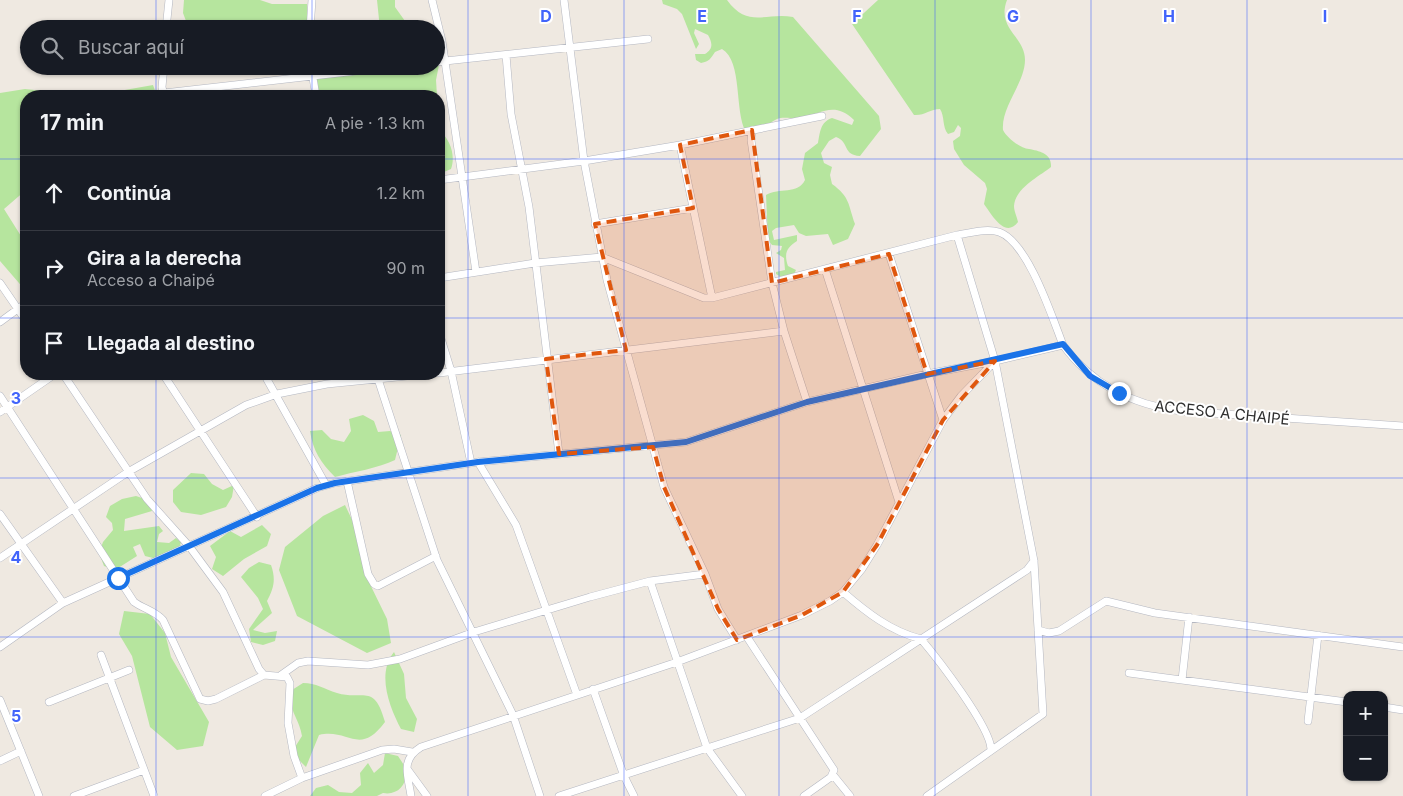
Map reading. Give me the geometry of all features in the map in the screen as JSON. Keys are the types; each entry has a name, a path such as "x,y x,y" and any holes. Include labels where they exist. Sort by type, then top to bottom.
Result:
{"street":[{"path":"167,20 169,0"},
{"path":"311,20 312,0"},
{"path":"432,0 436,20"},
{"path":"564,0 584,161 602,257 626,350 664,487 705,574 718,609 737,640"},
{"path":"445,61 648,38"},
{"path":"506,55 511,114 530,207 546,359 559,454"},
{"path":"445,68 476,272"},
{"path":"164,75 164,90"},
{"path":"197,90 321,75"},
{"path":"312,76 315,90"},
{"path":"445,179 584,161 680,145 822,116"},
{"path":"752,130 751,140 772,283 784,331 807,402"},
{"path":"445,277 536,263 602,257 704,298 712,298 680,145"},
{"path":"596,224 693,208"},
{"name":"ACCESO A CHAIPÉ","path":"712,298 957,235 986,230 1000,232 1012,240 1025,256 1063,344 1090,376 1119,393 1154,408 1320,422 1403,426"},
{"path":"927,796 1043,714 1034,561 995,361 957,235"},
{"path":"889,254 942,420"},
{"path":"826,269 899,502"},
{"path":"0,283 20,312"},
{"path":"0,322 18,309"},
{"path":"445,372 784,331"},
{"path":"0,647 63,603 326,485 475,463 653,447 704,437 807,402 927,374 995,361 1063,344"},
{"path":"445,352 475,463 516,525 577,695"},
{"path":"265,796 302,778 382,750 394,749 412,752 421,747 513,715 677,662 747,637 802,615 830,601 843,592 862,569 877,545 942,420 961,396 995,361"},
{"path":"0,412 46,380"},
{"path":"67,380 128,472 161,516 189,546 223,592 259,669 264,675"},
{"path":"167,380 257,516"},
{"path":"268,380 326,485"},
{"path":"0,558 128,472 246,405 277,394 352,380"},
{"path":"378,380 436,556 513,715 540,796"},
{"path":"0,396 134,602 142,608 157,613 163,620 195,692 200,699 208,702 264,675 287,677 290,683 288,723 294,756 302,778"},
{"path":"347,481 368,574 374,584 378,586 436,556"},
{"path":"0,514 20,545 63,603"},
{"path":"559,796 800,718 1027,570 1034,561"},
{"path":"281,675 298,663 308,661 368,665 400,659 474,632 650,581 705,574"},
{"path":"650,581 707,748 742,796"},
{"path":"843,592 872,617 921,639 968,704 989,738 991,749"},
{"path":"1038,630 1049,633 1059,631 1106,601 1155,613 1403,647"},
{"path":"1182,680 1189,617"},
{"path":"1308,721 1318,635"},
{"path":"747,637 832,765 833,775 850,796"},
{"path":"101,655 154,796"},
{"path":"49,702 129,670"},
{"path":"1129,673 1343,701"},
{"path":"593,689 624,776 634,796"},
{"path":"0,700 39,796"},
{"path":"1388,708 1403,710"},
{"path":"0,761 20,751"},
{"path":"412,752 407,767 412,796"},
{"path":"407,767 427,796"},
{"path":"74,796 144,770"},
{"path":"804,796 833,775"}],"highlighted area":[{"path":"752,130 772,283 889,254 927,374 995,361 943,420 877,545 843,592 802,615 737,640 718,609 664,487 653,447 559,454 546,359 626,350 595,224 693,208 680,145"}],"green space":[{"path":"184,0 260,0 272,4 307,4 308,20 186,20 183,13"},
{"path":"377,0 395,0 395,7 404,20 379,20"},
{"path":"662,0 727,0 735,9 750,17 793,17 879,116 881,129 860,156 848,151 843,142 836,137 829,141 821,153 824,163 832,167 830,175 832,184 845,197 855,224 848,239 833,245 828,234 806,236 799,233 794,225 776,228 772,231 774,240 797,235 797,241 790,246 786,255 788,266 796,270 794,274 781,277 776,274 776,272 785,270 784,258 776,253 781,250 782,246 772,245 768,240 766,195 777,191 798,188 802,185 805,180 802,169 805,153 818,143 821,128 825,122 832,118 852,125 854,120 840,111 827,110 800,118 779,118 761,130 746,132 740,112 736,75 729,55 722,49 715,52 706,61 701,63 696,60 695,54 705,54 711,48 708,35 695,29 694,33 699,44 696,49 682,14 677,9 663,4"},
{"path":"878,0 1007,0 1005,18 1021,45 1025,60 1024,69 1003,121 1003,130 1018,145 1041,152 1051,162 1051,167 1023,188 1015,200 1014,210 1018,222 1013,227 1004,227 991,214 984,204 987,189 985,183 964,165 954,149 953,141 960,136 961,128 958,125 954,132 948,134 940,109 914,115 852,24"},
{"path":"315,75 437,75 437,90 318,90"},
{"path":"153,85 155,90 125,90"},
{"path":"25,89 34,90 20,90 20,195 4,209 20,234 20,284 0,261 0,93"},
{"path":"445,137 451,148 453,158 451,169 445,172"},
{"path":"363,415 374,421 378,432 390,431 401,435 395,460 374,468 335,477 318,456 310,431 322,430 331,439 344,442 351,431 349,419"},
{"path":"191,473 204,474 212,484 223,490 234,485 232,497 226,507 201,515 181,512 173,502 173,490"},
{"path":"136,496 148,500 152,511 125,519 124,531 159,526 163,531 159,534 157,542 169,543 176,538 181,542 179,549 157,559 145,556 140,544 133,547 137,556 115,570 104,566 99,553 103,542 113,530 112,523 106,517 110,506 122,499"},
{"path":"345,505 356,528 366,576 387,619 391,643 367,653 297,616 279,570 285,547 323,516"},
{"path":"262,525 271,534 267,546 244,559 223,576 212,569 216,557 210,546 230,531 241,537"},
{"path":"259,562 271,565 273,570 274,583 267,601 272,613 253,630 265,633 277,631 275,641 263,645 251,642 249,629 263,609 258,598 241,577 249,568"},
{"path":"124,611 150,614 165,633 171,657 209,722 203,746 177,750 150,727 132,656 119,634"},
{"path":"394,652 404,674 406,698 417,719 414,732 401,729 389,701 385,680 386,670"},
{"path":"303,683 316,685 346,695 372,697 377,702 385,722 368,738 361,740 338,735 319,735 306,767 297,758 295,747 302,736 291,703 292,690"},
{"path":"385,753 398,756 404,766 406,777 399,790 377,796 310,796 316,788 328,785 339,792 352,793 361,785 360,773 368,763 374,773 383,765"}],"route":[{"path":"118,578 317,488 335,483 478,462 653,447 686,442 807,402 927,374 995,361 1063,344 1072,357 1090,376 1119,393"}]}
